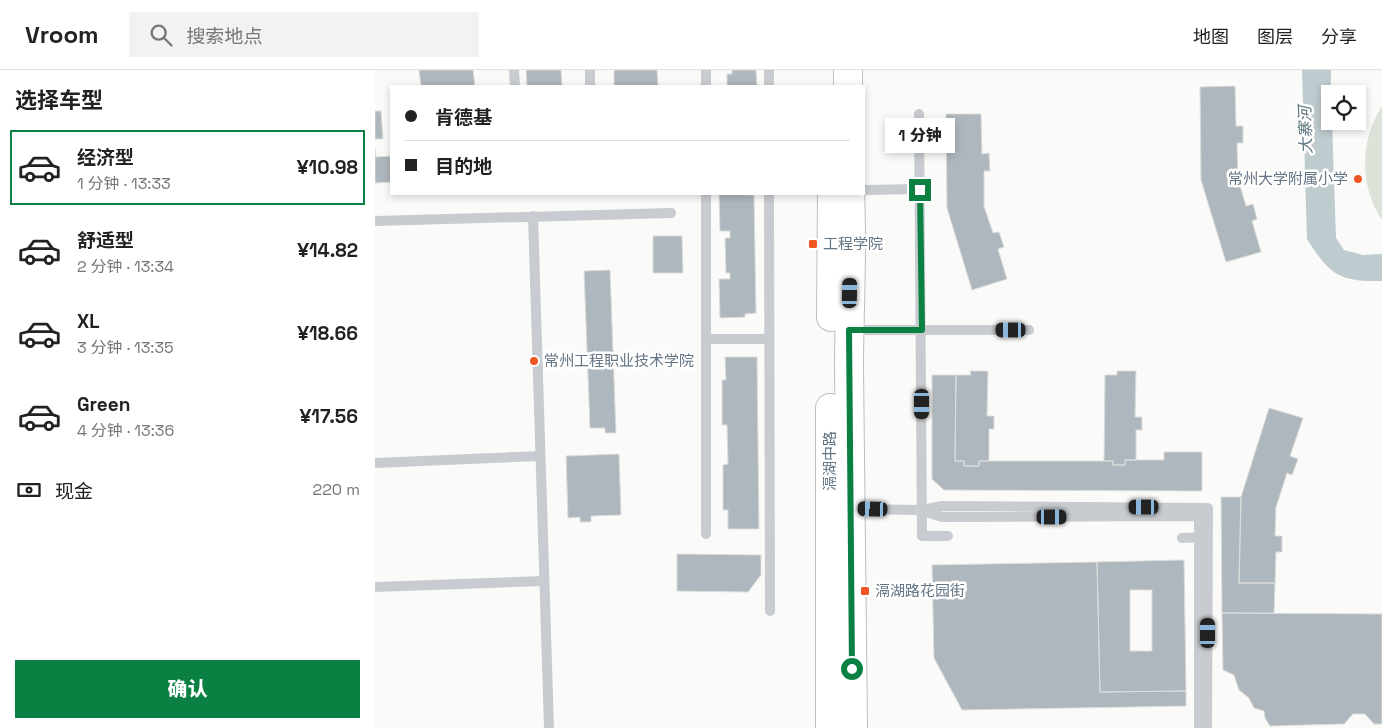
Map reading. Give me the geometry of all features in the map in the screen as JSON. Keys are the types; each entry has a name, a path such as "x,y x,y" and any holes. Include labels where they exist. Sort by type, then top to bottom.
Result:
{"main road":[{"path":"833,70 833,85"},
{"path":"848,70 849,85"},
{"name":"滆湖中路","path":"830,728 832,195"},
{"name":"滆湖中路","path":"850,195 849,330 853,728"}],"lane":[{"path":"514,70 515,85"},
{"path":"590,70 591,85"},
{"path":"706,85 707,70"},
{"path":"769,70 769,85"},
{"path":"919,114 922,536 948,536"},
{"path":"865,190 920,190"},
{"path":"706,195 706,534"},
{"path":"769,195 769,611"},
{"path":"375,221 671,212"},
{"path":"533,216 549,728"},
{"path":"849,330 1029,330"},
{"path":"706,339 769,339"},
{"path":"375,464 540,456"},
{"path":"850,508 922,510 942,506 1071,512 1202,514 1207,728"},
{"path":"1182,538 1204,537"},
{"path":"375,587 544,581"},
{"path":"1199,728 1204,595"}],"shaded area":[{"path":"1382,106 1382,220 1374,207 1369,193 1365,163 1369,133"}],"water":[{"name":"大寨河","path":"1302,70 1331,70 1331,85 1321,85 1321,130 1332,130 1336,238 1344,250 1363,255 1382,254 1382,281 1355,280 1337,274 1322,261 1307,239"}],"building":[{"path":"419,70 473,70 475,85 421,85"},
{"path":"526,70 561,70 562,85 527,85"},
{"path":"614,70 657,70 658,85 614,85"},
{"path":"732,70 756,70 757,85 727,85 727,74 732,74"},
{"path":"1235,86 1236,126 1243,126 1243,143 1237,143 1238,179 1246,206 1253,204 1257,219 1252,221 1261,252 1226,262 1201,180 1200,87"},
{"path":"375,111 381,111 383,139 375,139"},
{"path":"946,114 981,114 982,154 989,153 990,171 984,171 984,206 993,233 999,232 1004,247 998,249 1007,279 972,290 947,208"},
{"path":"375,149 376,157 390,156 390,182 375,183"},
{"path":"719,195 754,195 756,313 745,314 745,317 720,318 719,279 730,279 730,273 726,273 725,238 730,238 730,231 720,231"},
{"path":"653,236 682,236 683,273 653,273"},
{"path":"610,270 616,433 605,433 605,428 590,428 584,271"},
{"path":"725,357 757,357 759,529 728,529 728,510 723,510 723,465 728,464 727,425 722,425 722,380 726,380"},
{"path":"970,371 988,371 987,416 994,416 994,429 989,429 989,461 979,461 979,466 964,466 964,461 955,461 956,375 971,375"},
{"path":"1117,371 1136,371 1135,417 1142,417 1142,430 1136,430 1136,460 1125,460 1125,465 1113,465 1113,461 1104,461 1105,375 1117,375"},
{"path":"932,375 956,375 955,461 964,461 964,466 979,466 979,461 1113,461 1113,465 1125,465 1125,460 1164,460 1164,452 1202,452 1202,491 944,490 932,479"},
{"path":"1269,408 1303,418 1290,456 1298,459 1292,475 1287,473 1276,507 1275,536 1282,536 1282,552 1276,552 1275,583 1239,583 1241,497"},
{"path":"619,454 621,515 591,516 591,522 580,522 580,517 568,518 566,456"},
{"path":"1221,497 1241,497 1239,583 1275,583 1274,613 1222,613"},
{"path":"677,554 761,555 761,575 748,592 677,591"},
{"path":"1184,560 1186,691 1100,692 1097,562","holes":["1130,590 1152,590 1152,651 1130,651"]},
{"path":"1097,562 1100,692 1186,691 1186,706 962,710 934,658 932,565"},
{"path":"1222,613 1382,614 1382,724 1374,724 1365,714 1353,714 1344,724 1270,726 1265,718 1264,711 1254,708 1249,698 1239,690 1234,675 1223,670"}],"place":[{"name":"常州大学附属小学","path":"1358,179"},
{"name":"工程学院","path":"813,244"},
{"name":"常州工程职业技术学院","path":"534,361"},
{"name":"滆湖路花园街","path":"865,591"}],"route":[{"path":"852,669 849,330 922,330 920,190"}]}
